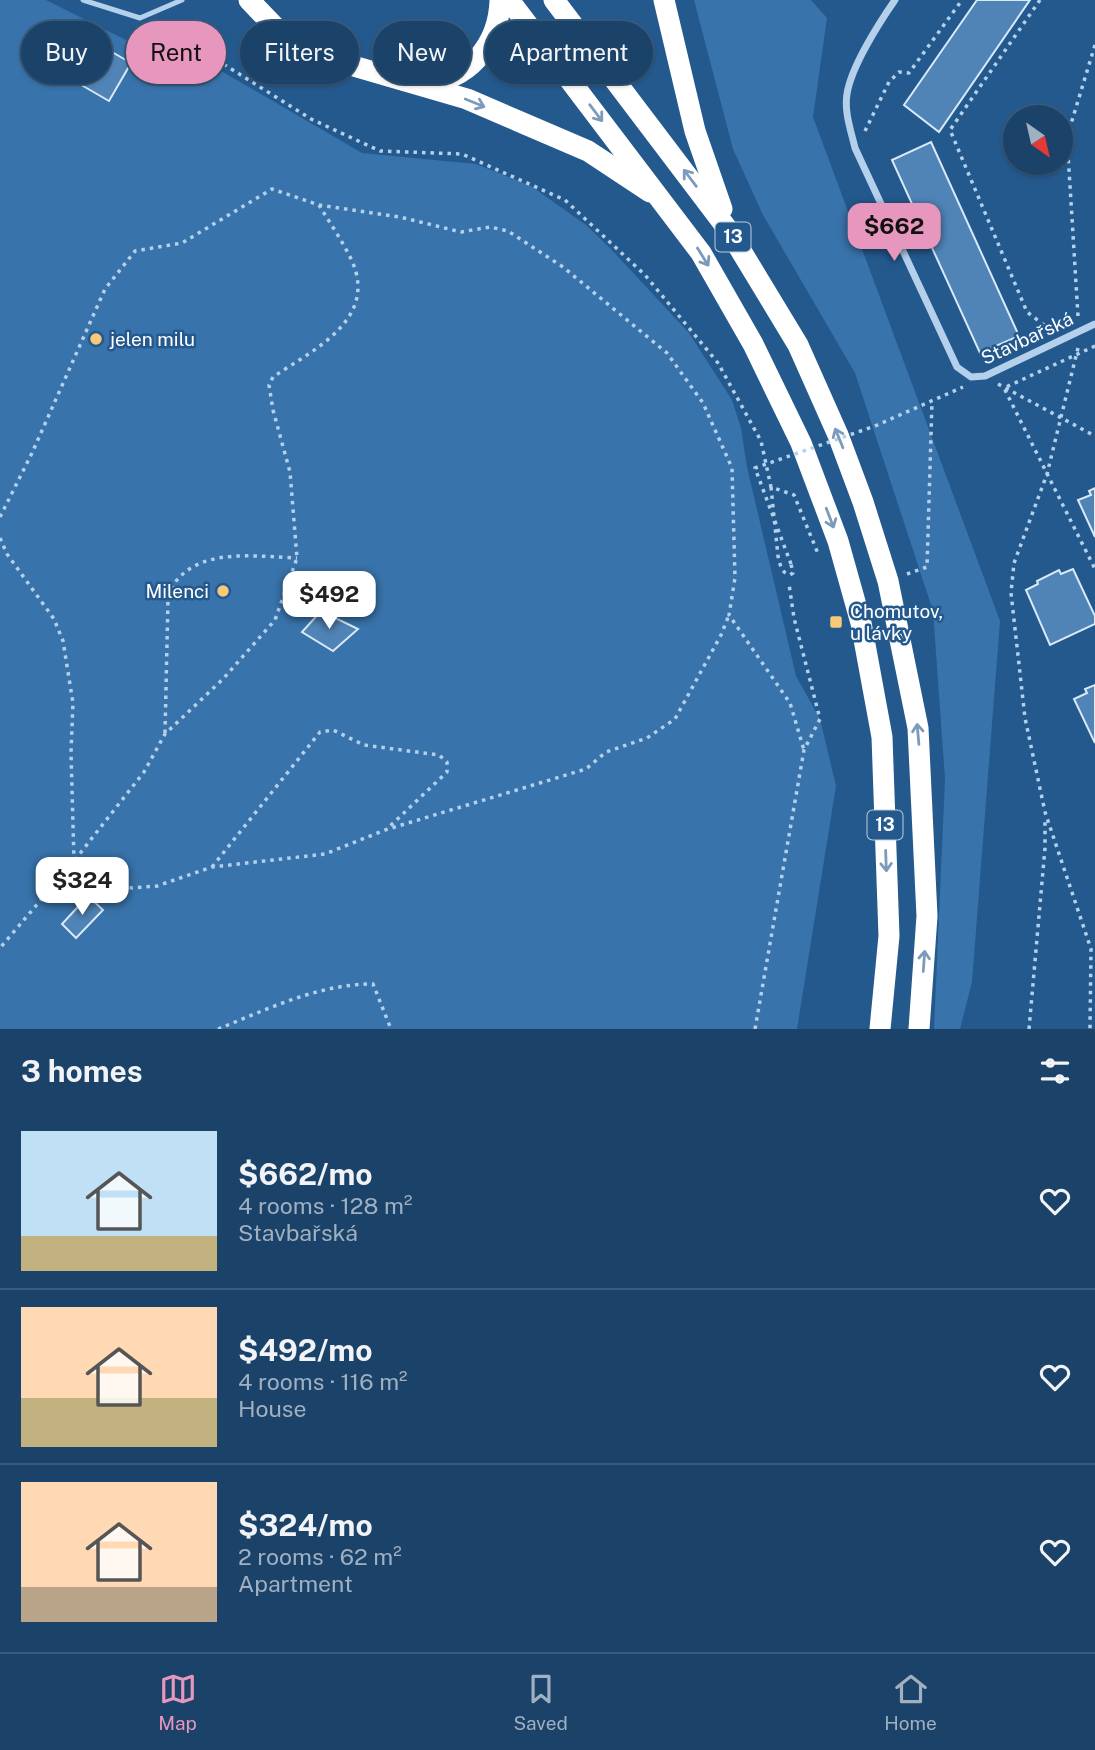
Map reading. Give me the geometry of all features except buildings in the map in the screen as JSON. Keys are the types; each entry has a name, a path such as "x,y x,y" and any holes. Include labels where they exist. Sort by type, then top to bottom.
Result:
{"highway":[{"path":"249,0 275,27 350,65 373,72"},
{"path":"471,65 491,41 499,15 500,0"},
{"name":"13","path":"509,0 702,253 753,344 801,443 838,541 853,592 882,737 888,936 880,1029"},
{"name":"13","path":"554,0 729,231 798,345 838,435 863,502 888,581 918,728 927,916 919,1029"},
{"path":"664,0 695,131 729,231"},
{"path":"414,84 467,99 588,151 663,201"}],"street":[{"name":"Stavbařská","path":"895,0 884,16 849,87 846,96 848,120 856,148 957,367 971,377 985,376 1095,324"}],"lane":[{"path":"83,0 140,18 182,0"}],"path":[{"path":"856,148 889,82 899,72 909,74 962,0"},
{"path":"1040,0 950,130 1027,312 1063,340"},
{"path":"140,18 148,30 217,60 311,119 380,151 462,154 565,200 645,275 718,363 761,441 772,487 778,556 788,574 794,618 820,719 804,750 755,1029"},
{"path":"1090,1029 1091,948 1045,812 1025,718 1011,593 1014,563 1047,474 1078,355 1067,137 1095,46"},
{"path":"0,517 106,289 135,251 182,243 272,189 319,205 400,218 461,232 490,227 508,231 563,267 667,353 703,403 732,468 735,578 729,615 721,635 675,719 647,738 606,752 586,769 385,830 325,854 212,867 157,886 132,888 93,878 74,861 71,752 73,703 63,641 54,619 7,554 0,538"},
{"path":"0,948 74,861 144,772 166,734 223,678 275,620 297,558 290,471 269,385 274,377 341,330 354,310 359,291 352,262 319,205"},
{"path":"1004,388 1095,346"},
{"path":"788,574 793,573 791,564 755,468 875,426 985,376 1095,436"},
{"path":"1004,388 1095,569"},
{"path":"888,581 927,568 932,402"},
{"path":"772,487 794,495 818,555 827,564"},
{"path":"166,734 168,599 177,580 209,559 297,558"},
{"path":"729,615 790,703 804,750"},
{"path":"212,867 320,732 333,730 364,745 439,755 447,762 447,772 385,830"},
{"path":"1029,1029 1045,848 1045,812"},
{"path":"218,1029 303,995 348,984 373,984 391,1029"}],"shaded area":[{"path":"0,0 46,0 88,21 21,21 21,84 112,84 112,33 126,40 126,84 226,84 226,74 362,153 476,164 531,186 586,225 609,247 689,333 732,400 741,428 747,467 796,676 820,719 836,786 797,1029 0,1029"},
{"path":"694,0 811,0 827,18 813,117 1000,621 972,982 960,1029 934,1029 945,779 933,611 855,373 763,215 733,149"}],"place":[{"name":"jelen milu","path":"96,339"},
{"name":"Milenci","path":"223,591"},
{"name":"Chomutov, u lávky","path":"836,622"}]}
